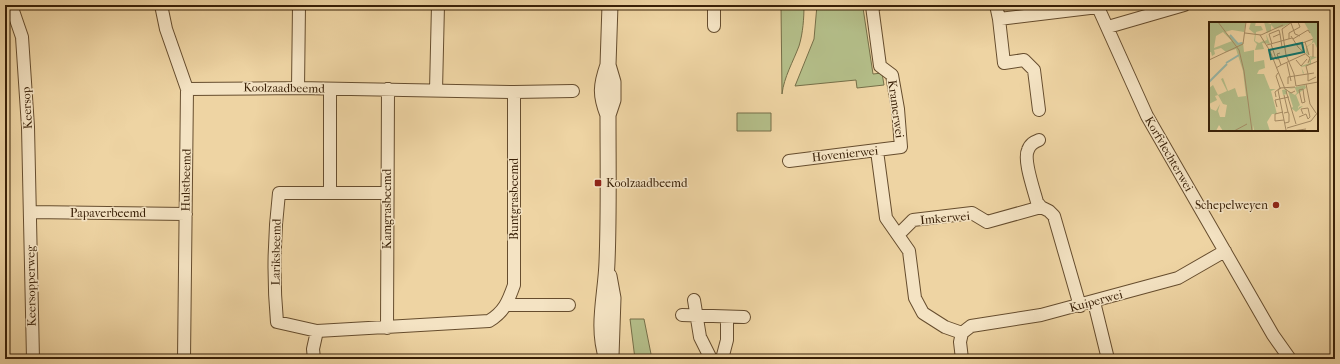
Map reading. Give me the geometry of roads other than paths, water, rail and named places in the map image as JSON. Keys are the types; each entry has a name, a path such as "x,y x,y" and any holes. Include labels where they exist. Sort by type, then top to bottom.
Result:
{"street":[{"name":"Keersop","path":"11,5 22,37 28,127 30,212"},
{"name":"Hulstbeemd","path":"161,5 166,29 187,89 184,359"},
{"path":"298,5 298,88"},
{"path":"436,90 438,5"},
{"path":"607,359 604,350 602,300 607,264 608,115 602,101 602,82 608,65 610,5"},
{"path":"714,5 714,26"},
{"name":"Kramerwei","path":"874,5 880,66 892,75 898,109 901,147"},
{"path":"996,5 1004,62 1024,60 1034,70 1039,110"},
{"path":"1108,27 1184,5"},
{"path":"999,18 1097,6"},
{"name":"Korfvlechterwei","path":"1097,6 1108,27 1147,116 1273,335 1290,359"},
{"name":"Koolzaadbeemd","path":"187,89 298,88 514,92 573,91"},
{"path":"330,89 330,193"},
{"name":"Kamgrasbeemd","path":"387,328 388,89"},
{"name":"Buntgrasbeemd","path":"317,331 489,321 500,315 507,305 514,285 514,92"},
{"path":"1040,140 1032,143 1026,158 1037,202 1041,208 1049,211 1054,216 1080,306"},
{"name":"Hovenierwei","path":"789,161 901,147"},
{"path":"877,151 886,218 909,251 915,298 923,313 945,327 962,333 960,342 962,359"},
{"name":"Lariksbeemd","path":"317,331 277,322 275,270 276,215 279,193 387,193"},
{"name":"Imkerwei","path":"898,235 913,220 972,213 987,222 1041,208"},
{"name":"Papaverbeemd","path":"30,212 186,214"},
{"name":"Keersopperweg","path":"30,212 33,359"},
{"name":"Kuiperwei","path":"962,333 971,326 1041,315 1080,306 1178,278 1225,251"},
{"path":"607,264 614,298 610,359"},
{"path":"694,300 700,337 711,359"},
{"path":"1094,302 1108,359"},
{"path":"507,305 569,305"},
{"path":"682,315 744,317"},
{"path":"722,359 727,340 727,317"},
{"path":"314,359 313,349 317,331"}],"place":[{"name":"Koolzaadbeemd","path":"598,183"},
{"name":"Schepelweyen","path":"1276,205"}]}
